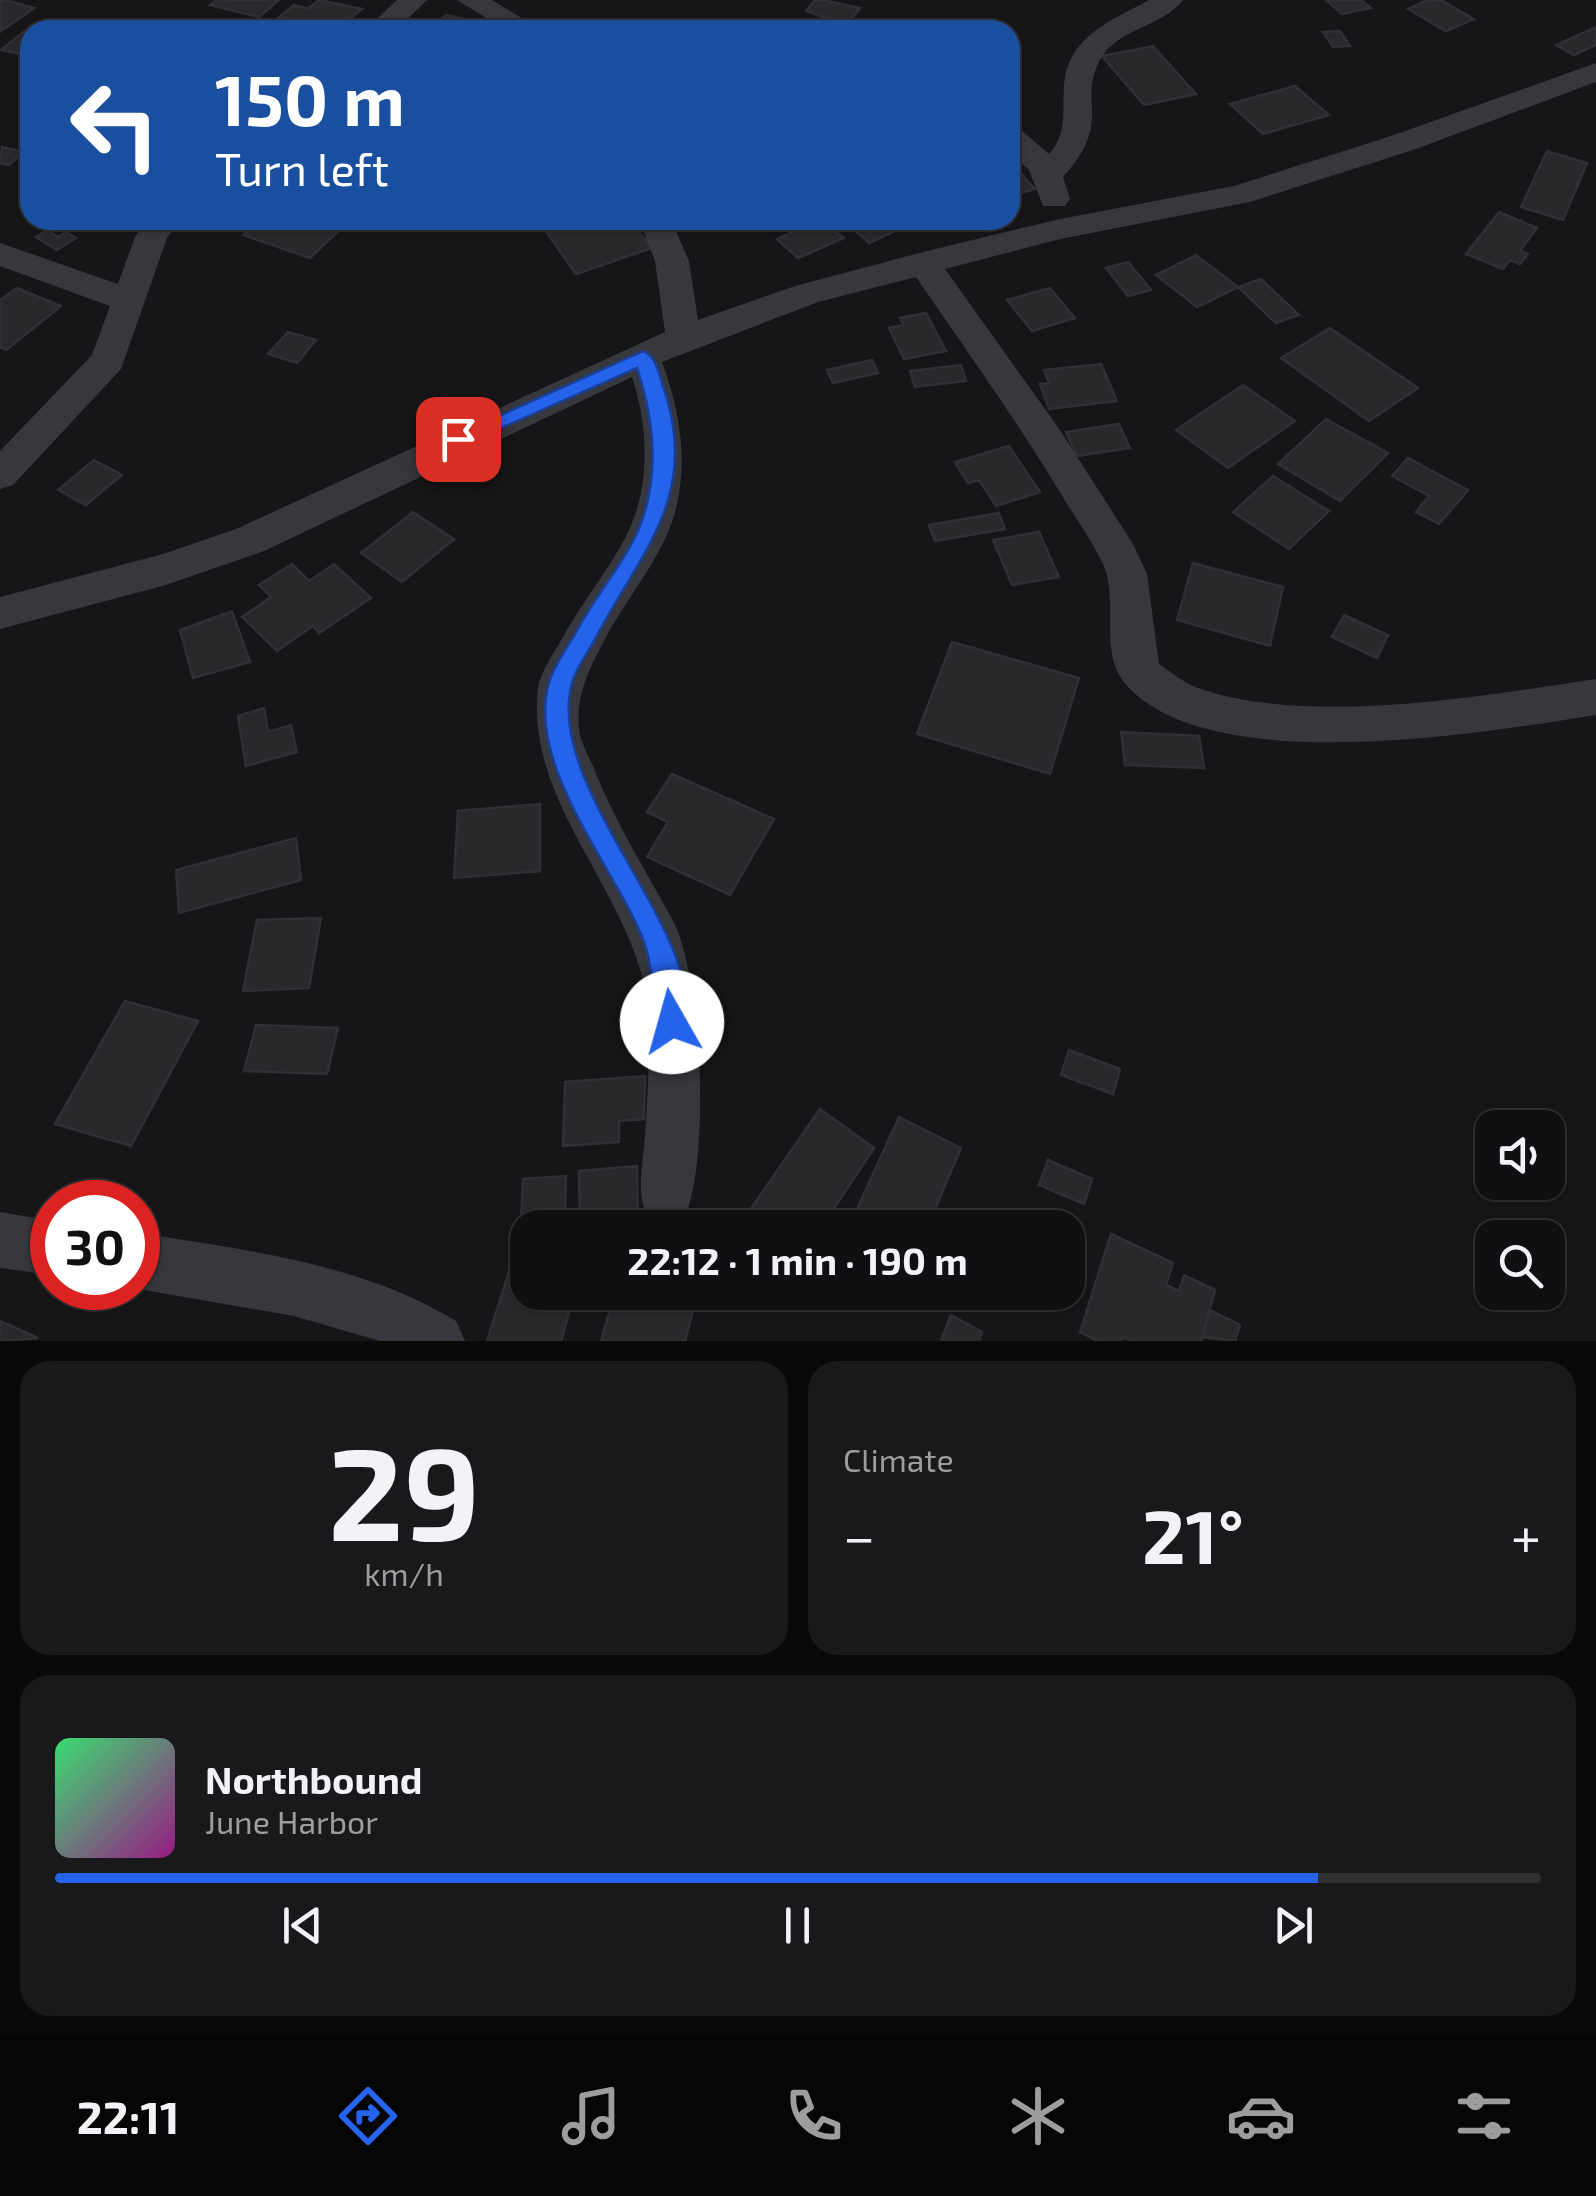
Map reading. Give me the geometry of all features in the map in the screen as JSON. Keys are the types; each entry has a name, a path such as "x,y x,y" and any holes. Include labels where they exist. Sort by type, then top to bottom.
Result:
{"street":[{"path":"390,20 413,0"},
{"path":"470,0 508,20"},
{"path":"1048,174 1074,143 1082,115 1078,95 1086,56 1096,45 1170,0"},
{"path":"0,613 166,569 250,540 458,439 683,338 807,294 1060,229 1238,195 1402,143 1596,72"},
{"path":"1020,147 1048,174 1060,229"},
{"path":"0,475 108,360 156,230"},
{"path":"659,230 672,260 683,338"},
{"path":"0,254 128,300"},
{"path":"923,262 1040,425 1126,570 1134,603 1133,643 1140,672 1154,686 1182,702 1220,714 1334,722 1460,718 1596,697"},
{"path":"643,358 660,409 664,481 647,536 606,596 560,683 557,731 597,835 656,937 670,990 672,1132 666,1198"},
{"path":"0,1240 30,1245"},
{"path":"160,1264 230,1275 376,1311 419,1327 436,1341"}],"building":[{"path":"0,0 5,0 34,8 1,31"},
{"path":"216,0 279,0 259,17 210,5"},
{"path":"319,0 362,9 349,20 276,20 294,5 308,9"},
{"path":"815,0 860,8 851,20 831,20 806,11"},
{"path":"1326,0 1361,0 1371,8 1342,14"},
{"path":"1428,0 1441,0 1474,19 1446,31 1408,9"},
{"path":"446,15 467,20 441,20"},
{"path":"1596,27 1596,45 1574,55 1556,45"},
{"path":"1340,31 1350,46 1333,47 1323,32"},
{"path":"20,35 20,54 1,50"},
{"path":"1153,46 1196,94 1144,105 1102,56"},
{"path":"1295,86 1329,115 1263,134 1230,104"},
{"path":"2,147 20,151 9,165 0,163"},
{"path":"1547,151 1587,163 1563,220 1521,207"},
{"path":"1020,172 1035,189 1020,193"},
{"path":"1499,212 1537,228 1520,251 1528,254 1520,264 1510,260 1503,269 1466,254"},
{"path":"47,230 58,237 66,232 76,238 57,250 36,237"},
{"path":"248,230 340,230 310,258 243,235"},
{"path":"637,230 652,248 576,274 547,233"},
{"path":"797,230 833,230 844,238 798,258 777,239"},
{"path":"854,230 897,230 869,243"},
{"path":"1196,255 1238,287 1197,307 1156,275"},
{"path":"1128,262 1151,290 1128,296 1106,268"},
{"path":"1261,279 1299,315 1276,323 1238,287"},
{"path":"17,288 61,306 6,350 0,347 0,300"},
{"path":"1050,288 1075,318 1032,331 1007,300"},
{"path":"926,313 946,351 904,359 889,328 904,325 900,318"},
{"path":"1330,328 1418,388 1369,421 1281,358"},
{"path":"288,332 316,340 297,363 268,354"},
{"path":"872,360 878,373 833,383 827,370"},
{"path":"1101,364 1117,401 1049,409 1040,384 1049,383 1044,370"},
{"path":"961,365 966,381 915,387 910,371"},
{"path":"1243,385 1295,421 1228,468 1176,430"},
{"path":"1326,419 1388,453 1340,501 1278,464"},
{"path":"1119,424 1130,448 1077,456 1066,432"},
{"path":"1009,446 1040,492 996,506 979,480 968,483 955,462"},
{"path":"1408,458 1468,490 1439,524 1416,512 1429,496 1392,476"},
{"path":"94,460 122,475 86,505 58,490"},
{"path":"1273,476 1329,511 1289,549 1233,512"},
{"path":"413,512 454,539 402,582 361,553"},
{"path":"999,513 1005,529 935,541 929,525"},
{"path":"1039,532 1059,577 1012,585 993,540"},
{"path":"1193,563 1283,587 1270,646 1177,620"},
{"path":"292,564 309,581 334,564 371,598 319,633 313,626 277,651 242,617 271,597 259,585"},
{"path":"232,611 250,662 193,678 180,630"},
{"path":"1344,615 1388,635 1377,658 1332,637"},
{"path":"952,642 1079,678 1050,774 917,734"},
{"path":"264,708 268,732 291,725 297,752 246,766 238,716"},
{"path":"1121,732 1199,736 1204,768 1125,765"},
{"path":"672,774 774,819 730,895 647,857 668,822 647,812"},
{"path":"540,804 540,871 454,878 458,811"},
{"path":"296,838 301,880 179,913 176,870"},
{"path":"321,918 309,988 243,991 257,920"},
{"path":"125,1001 198,1021 131,1146 55,1124"},
{"path":"256,1025 338,1028 327,1074 244,1071"},
{"path":"1069,1050 1120,1069 1113,1094 1061,1075"},
{"path":"645,1076 644,1119 619,1121 619,1142 563,1146 565,1082"},
{"path":"820,1109 874,1148 833,1210 750,1210"},
{"path":"899,1117 961,1148 935,1210 858,1207"},
{"path":"1048,1160 1092,1179 1084,1204 1039,1185"},
{"path":"637,1166 638,1210 580,1210 579,1171"},
{"path":"566,1176 565,1210 521,1210 523,1179"},
{"path":"1111,1234 1173,1263 1166,1285 1179,1291 1184,1275 1215,1290 1201,1341 1131,1341 1123,1337 1121,1341 1098,1341 1080,1332"},
{"path":"510,1268 510,1310 570,1310 561,1341 487,1341"},
{"path":"610,1310 693,1311 685,1341 601,1341"},
{"path":"1210,1310 1240,1325 1235,1341 1202,1337"},
{"path":"951,1315 982,1332 979,1341 941,1341"},
{"path":"0,1321 38,1338 0,1341"}],"route":[{"path":"458,439 643,358 660,409 664,481 647,536 606,596 560,683 557,731 597,835 656,937 670,990 672,1022"}]}
